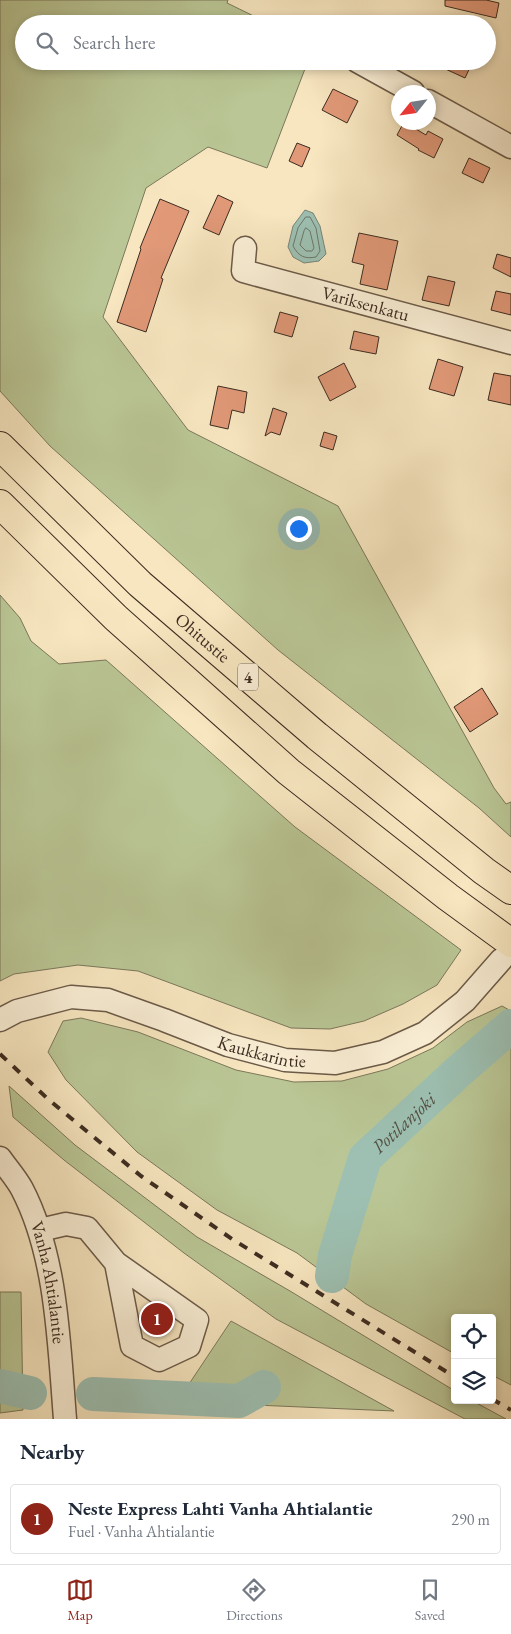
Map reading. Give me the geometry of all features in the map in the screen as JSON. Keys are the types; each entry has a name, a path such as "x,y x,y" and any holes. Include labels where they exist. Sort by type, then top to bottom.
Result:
{"highway":[{"name":"Ohitustie","path":"0,446 140,584 317,736 484,871 511,890"},
{"path":"0,504 116,618 289,772 448,897 506,951"}],"street":[{"path":"373,70 400,85"},
{"path":"436,105 511,147"},
{"name":"Variksenkatu","path":"245,248 243,270 511,343"},
{"name":"Kaukkarintie","path":"0,1020 17,1011 71,997 108,1000 228,1045 285,1060 335,1063 383,1052 425,1033 465,1001 506,951"},
{"name":"Vanha Ahtialantie","path":"0,1158 22,1188 40,1230 47,1261 58,1334 66,1419"},
{"path":"40,1230 66,1224 87,1228 116,1263"}],"green space":[{"path":"0,0 228,0 227,3 252,15 15,15 15,70 305,70 267,168 208,147 146,188 103,317 188,430 338,506 494,788 506,804 511,802 511,837 479,808 278,650 50,446 0,391"},
{"path":"0,595 20,618 31,641 59,664 106,660 295,827 461,950 437,985 403,1004 364,1021 330,1029 291,1028 138,971 78,965 14,974 0,981"},
{"path":"502,1006 511,1011 511,1385 496,1377 496,1314 451,1314 451,1352 366,1304 297,1253 217,1210 137,1152 66,1080 48,1052 63,1021 81,1018 138,1032 236,1070 294,1082 342,1081 388,1069 433,1048 467,1022"},
{"path":"9,1086 75,1145 197,1237 451,1389 451,1404 478,1404 506,1419 465,1419 276,1319 184,1253 64,1160 13,1117"},
{"path":"0,1292 21,1292 23,1410 0,1413"},
{"path":"231,1321 394,1411 255,1405 187,1387"}],"water":[{"path":"305,210 313,213 320,226 326,254 319,261 304,263 293,257 288,247 293,226"}],"building":[{"path":"445,0 486,0 499,3 496,18 496,15 483,15 445,6"},
{"path":"448,70 469,70 465,78"},
{"path":"333,89 358,101 347,123 322,110"},
{"path":"400,130 418,130 426,135 428,131 443,139 434,158 418,150 397,135"},
{"path":"297,143 310,148 302,167 289,161"},
{"path":"469,158 490,168 483,183 462,173"},
{"path":"218,195 233,202 219,235 203,228"},
{"path":"160,199 189,211 161,278 163,279 146,332 117,322 140,248"},
{"path":"359,233 398,241 387,290 360,284 364,265 352,262"},
{"path":"497,254 511,258 511,277 493,268"},
{"path":"428,276 455,282 449,306 422,300"},
{"path":"496,291 511,294 511,315 491,310"},
{"path":"280,312 298,317 292,337 274,332"},
{"path":"354,331 379,337 376,354 350,349"},
{"path":"438,359 463,367 454,396 429,389"},
{"path":"344,363 356,387 330,401 318,377"},
{"path":"494,373 511,376 511,405 488,400"},
{"path":"218,386 247,392 244,413 232,410 228,429 210,425"},
{"path":"273,408 287,413 280,435 271,432 265,436"},
{"path":"324,432 337,436 333,450 320,446"},
{"path":"482,688 498,714 470,732 454,707"},
{"path":"153,1306 172,1319 162,1335 142,1322"}],"waterway":[{"name":"Potilanjoki","path":"332,1276 335,1255 365,1158 511,1026"},
{"name":"Potilanjoki","path":"0,1386 30,1393"},
{"name":"Potilanjoki","path":"93,1394 239,1401 264,1387"}],"railway":[{"path":"0,1054 49,1100 141,1176 232,1239 451,1375"},
{"path":"496,1401 511,1410"}],"place":[{"name":"Neste Express Lahti Vanha Ahtialantie","path":"157,1319"}]}
